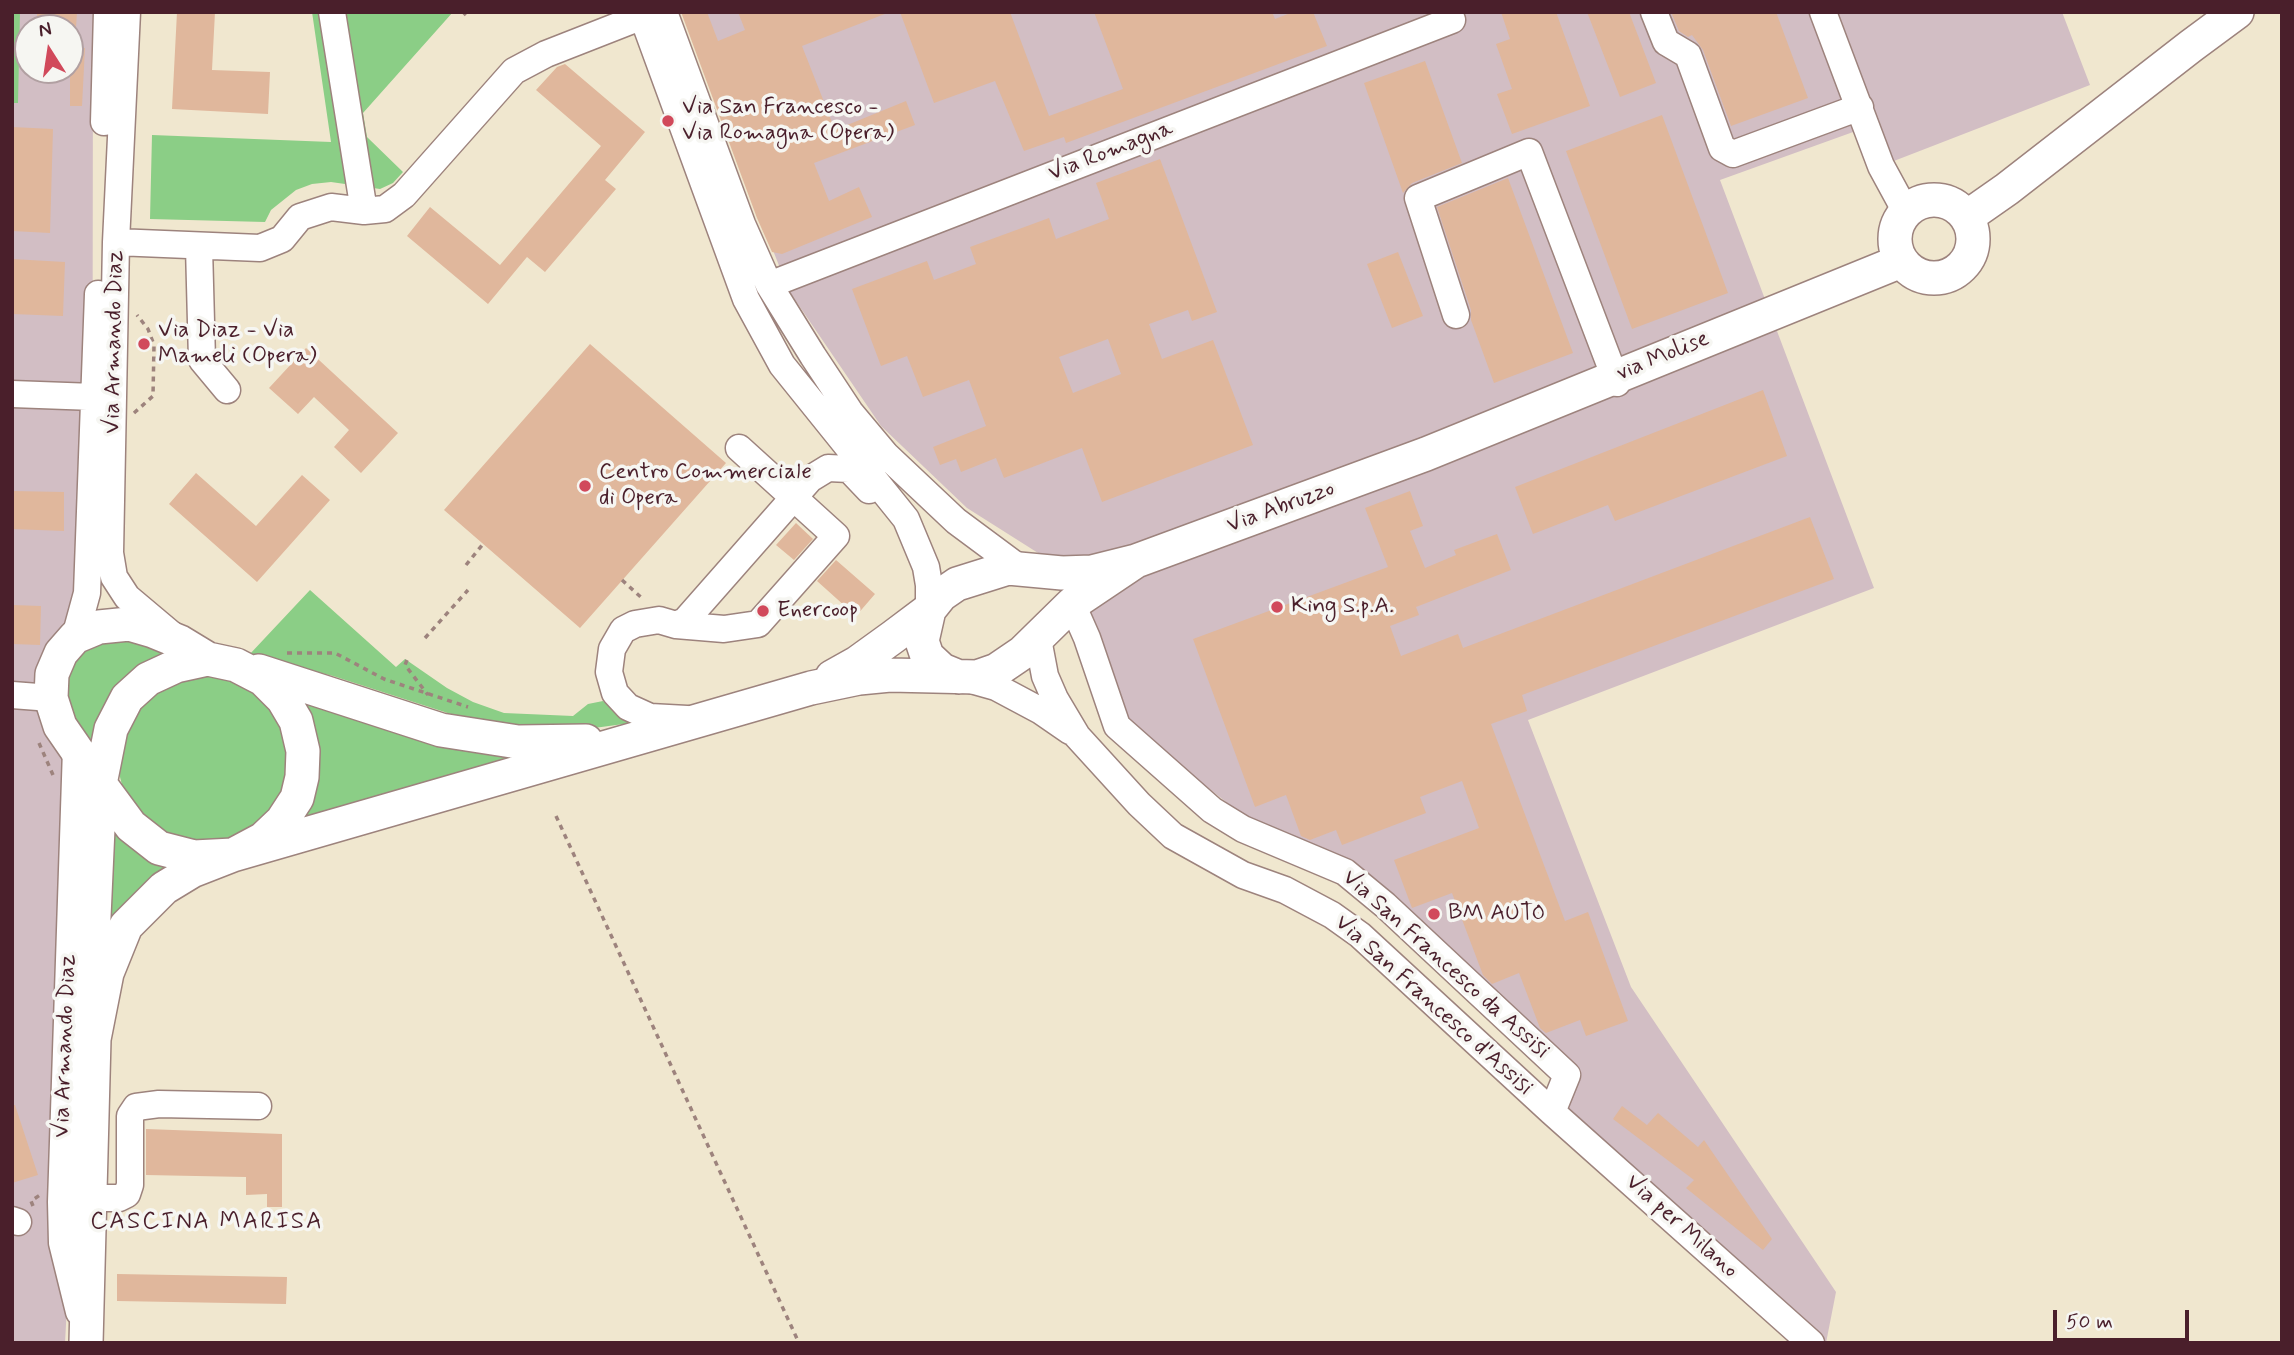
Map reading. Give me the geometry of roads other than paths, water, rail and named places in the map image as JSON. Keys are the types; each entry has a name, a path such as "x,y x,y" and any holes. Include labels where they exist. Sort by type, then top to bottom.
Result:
{"main road":[{"path":"1967,217 2237,12"},
{"path":"1926,200 1938,200 1959,208 1967,217 1974,240 1971,253 1956,272 1945,277 1920,276 1909,270 1901,261 1895,235 1898,222 1906,212 1926,200"},
{"name":"via Molise","path":"1426,454 1616,380 1901,261"},
{"name":"Via Abruzzo","path":"1022,570 1092,572 1136,561 1426,454"},
{"name":"Via Abruzzo","path":"1038,639 1072,604 1136,561"},
{"path":"94,1039 107,973 127,926 164,888 192,871 233,855 811,688 890,675 977,677 997,670 1038,639 1044,621 1043,600 1034,583 1022,570 1008,568 957,584 941,595 929,610 857,663 811,688"},
{"path":"929,610 922,642 927,656 942,670 959,677"},
{"name":"Via Armando Diaz","path":"100,784 60,726 51,698 52,674 61,653 75,637 99,627 129,624 180,642 222,662"},
{"path":"86,1341 94,1039 93,939 100,784 111,729 127,698 148,679 176,666 222,662 276,675 441,730 518,743 631,740"},
{"path":"100,784 131,826 159,848 194,857 233,855 262,839 282,821 297,798 302,777 303,751 296,721 283,699 263,679 222,662"}],"street":[{"name":"Via Armando Diaz","path":"75,637 87,593 107,12"},
{"name":"Via Armando Diaz","path":"127,12 116,242 110,553 114,577 127,597 180,642"},
{"path":"332,12 364,211"},
{"path":"1654,12 1666,42 1688,55 1722,148 1733,154 1860,107"},
{"path":"1823,12 1881,166 1906,212"},
{"path":"116,242 260,248 282,239 300,218 331,207 364,211 385,209 404,195 514,71 546,54 649,13"},
{"path":"649,13 769,285 850,412 886,455 956,521 1022,570"},
{"path":"649,13 746,299 782,365 906,519 926,567 929,610"},
{"name":"Via Romagna","path":"769,285 1452,20"},
{"path":"1456,315 1418,198 1529,152 1616,380"},
{"path":"199,247 202,360 227,390"},
{"path":"12,394 94,397"},
{"path":"700,720 650,717 628,707 615,692 609,672 612,649 623,630 635,624 659,621 724,629 758,624 836,536 739,448"},
{"path":"676,625 685,621 810,479 828,468 849,469 906,519"},
{"name":"Via San Francesco da Assisi","path":"1072,604 1087,638 1117,726 1212,810 1243,829 1345,872 1385,905 1567,1075 1552,1112"},
{"name":"Via San Francesco d'Assisi","path":"1038,639 1045,676 1077,736 1139,804 1173,836 1243,875 1285,890 1332,915 1360,935 1552,1112"},
{"name":"Via San Francesco d'Assisi","path":"959,677 996,687 1041,711 1077,736"},
{"path":"12,695 51,698"},
{"name":"Via Armando Diaz","path":"76,749 61,1202 62,1243 86,1341"},
{"path":"90,1199 120,1198 127,1194 130,1185 130,1116 136,1107 159,1104 258,1106"},
{"name":"Via per Milano","path":"1552,1112 1811,1343"}],"place":[{"name":"Via San Francesco - Via Romagna (Opera)","path":"668,121"},
{"name":"Via Diaz - Via Mameli (Opera)","path":"144,344"},
{"name":"Centro Commerciale di Opera","path":"585,486"},
{"name":"King S.p.A.","path":"1277,607"},
{"name":"Enercoop","path":"763,611"},
{"name":"BM AUTO","path":"1434,914"}],"district":[{"name":"CASCINA MARISA","path":"207,1223"}]}
